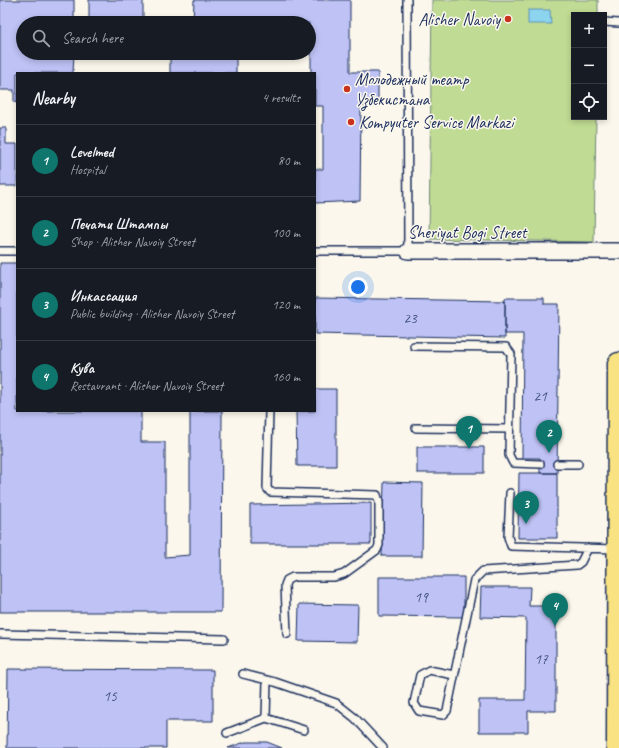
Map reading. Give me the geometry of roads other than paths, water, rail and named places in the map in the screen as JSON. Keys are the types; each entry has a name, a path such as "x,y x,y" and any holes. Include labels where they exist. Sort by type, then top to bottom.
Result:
{"main road":[{"path":"618,748 619,364"}],"street":[{"name":"Sheriyat Bogi Street","path":"408,251 619,251"}],"lane":[{"path":"407,0 408,251"},
{"path":"607,22 619,22"},
{"path":"0,251 16,250"},
{"name":"Sheriyat Bogi Street","path":"316,251 408,251"},
{"path":"414,346 506,347 511,354 509,455 513,463 540,464"},
{"path":"269,412 267,488 270,492 377,495 379,502 379,545 377,550 344,574 334,577 292,577 287,580 285,585 287,634"},
{"path":"416,428 509,429"},
{"path":"557,464 578,464"},
{"path":"510,493 508,537 511,546 618,549"},
{"path":"454,675 429,670 420,675 414,702 419,711 443,715 445,713 454,675 474,580 478,575 483,571 496,569 577,565 581,562 588,548"},
{"path":"0,634 224,639"},
{"path":"243,674 268,680 336,703 355,718 383,748"},
{"path":"266,718 268,680"},
{"path":"227,733 266,718 304,730"}],"water":[{"path":"528,10 550,10 551,24 528,24"}],"place":[{"name":"Alisher Navoiy","path":"508,19"},
{"name":"Молодежный театр Узбекистана","path":"347,89"},
{"name":"Kompyuter Service Markazi","path":"351,122"},
{"name":"Levelmed","path":"469,449"},
{"name":"Печати Штампы","path":"549,453"},
{"name":"Инкасcация","path":"526,524"},
{"name":"Кува","path":"555,626"}]}
